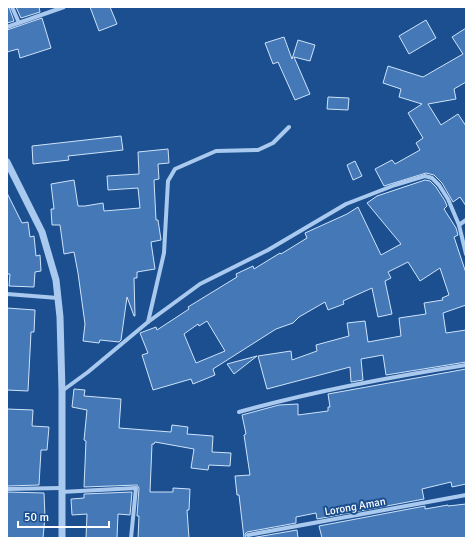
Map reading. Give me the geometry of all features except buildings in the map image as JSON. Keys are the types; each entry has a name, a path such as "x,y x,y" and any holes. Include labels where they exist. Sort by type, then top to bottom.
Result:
{"street":[{"path":"12,7 19,23"},
{"path":"7,27 64,7"},
{"path":"148,322 152,298 164,254 168,181 175,168 216,151 258,150 272,143 289,127"},
{"path":"7,162 42,232 56,280 60,317 62,391 62,538"},
{"path":"62,391 88,372 148,322 200,284 268,250 346,204 395,185 425,176 432,178 440,185 448,199 459,225 466,254"},
{"path":"459,225 466,220"},
{"path":"7,294 58,298"},
{"path":"239,412 287,399 373,381 466,365"},
{"path":"7,489 61,490 136,488 131,538"},
{"name":"Lorong Aman","path":"248,535 466,495"}]}
